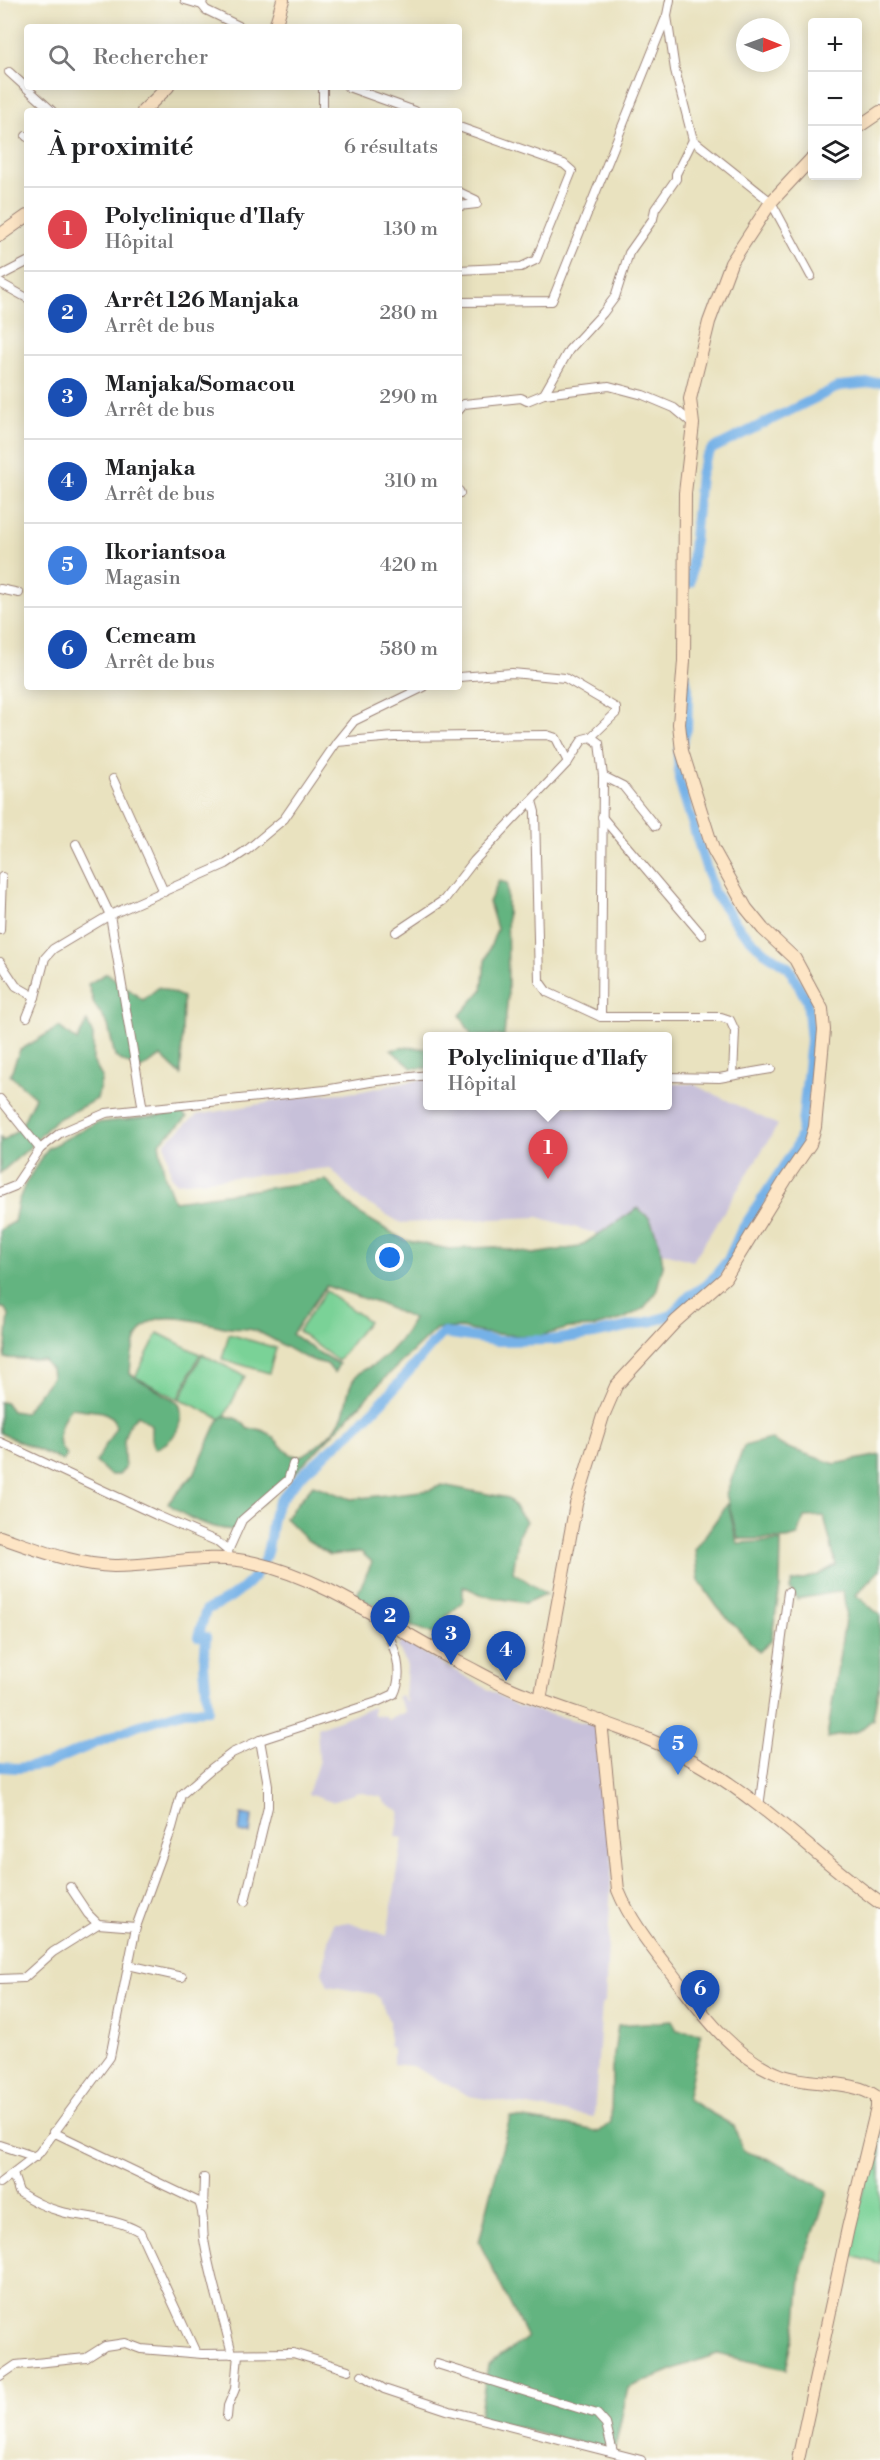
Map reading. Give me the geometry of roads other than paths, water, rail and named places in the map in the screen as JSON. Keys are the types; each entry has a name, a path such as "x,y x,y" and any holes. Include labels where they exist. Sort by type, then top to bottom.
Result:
{"street":[{"path":"185,0 202,2 206,10 235,24"},
{"path":"276,24 283,0"},
{"path":"462,302 552,301 667,15 670,0"},
{"path":"667,15 675,70 693,140 771,202 812,276"},
{"path":"9,72 24,86"},
{"path":"29,90 49,108"},
{"path":"146,108 165,90"},
{"path":"323,90 323,108"},
{"path":"356,90 407,108"},
{"path":"859,126 880,112"},
{"path":"462,128 564,164 572,171 536,260 521,267 462,270"},
{"path":"544,394 569,350 615,297 629,253 653,219 655,209 676,179 676,174 693,140"},
{"path":"540,1700 570,1530 603,1416 616,1386 676,1321 725,1278 810,1144 815,1127 821,1082 824,1030 822,1009 795,958 763,929 746,908 713,849 682,751 679,724 684,661 685,493 693,424 690,399 709,322 731,263 771,202 808,163"},
{"path":"462,193 476,200 477,204 462,206"},
{"path":"0,236 24,218"},
{"path":"0,276 24,264"},
{"path":"0,283 24,296"},
{"path":"462,406 464,404 521,398 527,401 544,394 609,386 643,395 674,408 693,424"},
{"path":"0,589 19,593"},
{"path":"396,932 444,900 474,861 568,762 583,739 591,737 616,713 616,708 565,678 512,674 462,677"},
{"path":"27,1017 35,997 45,958 53,949 110,915 226,864 247,850 284,819 354,721 418,690"},
{"path":"337,742 394,737 547,735 556,738 568,762"},
{"path":"591,737 599,743 603,776 602,1017"},
{"path":"603,776 623,786 655,826"},
{"path":"113,779 164,892"},
{"path":"532,801 535,812 539,981 547,992 602,1017 721,1017 730,1020 735,1031 733,1075"},
{"path":"602,817 702,935"},
{"path":"76,844 110,915 143,1110"},
{"path":"0,930 2,877"},
{"path":"0,962 16,986 35,997"},
{"path":"672,1077 718,1078 771,1069"},
{"path":"0,1192 15,1186 40,1149 60,1133 106,1113 326,1090 423,1076"},
{"path":"0,1099 40,1149"},
{"path":"0,1442 216,1541 228,1555"},
{"path":"228,1555 242,1520 288,1480 293,1464"},
{"path":"0,1537 86,1564 114,1566 228,1555 304,1580 522,1694 645,1738 705,1768 759,1807 880,1903"},
{"path":"759,1807 788,1592"},
{"path":"0,2183 36,2157 110,2058 136,1927 172,1828 181,1795 232,1753 260,1740 394,1694 400,1675 393,1646 382,1619"},
{"path":"601,1721 618,1890 627,1913 700,2011 730,2044 782,2075 811,2082 880,2092"},
{"path":"245,1901 268,1807 268,1785 260,1740"},
{"path":"70,1887 88,1914 98,1924"},
{"path":"0,1979 24,1978 53,1952 98,1924 136,1927"},
{"path":"128,1965 182,1977"},
{"path":"798,2460 848,2228 877,2108 877,2097 865,2089"},
{"path":"53,2132 195,2199 202,2209"},
{"path":"0,2145 36,2157"},
{"path":"13,2174 19,2192 38,2203 62,2212 128,2225 140,2232 196,2353"},
{"path":"204,2178 203,2237 235,2354 235,2390 228,2406 227,2417"},
{"path":"0,2376 16,2365 86,2358 105,2346 125,2343 141,2349 196,2353 293,2354 348,2370"},
{"path":"436,2364 597,2414 606,2424 613,2452"},
{"path":"362,2375 384,2389 450,2411 641,2460"}],"water":[{"path":"241,1814 252,1816 250,1834 239,1832"}],"waterway":[{"path":"690,583 700,475 705,459 712,449 840,386 880,382"},
{"path":"0,1767 18,1768 47,1764 134,1727 184,1711 208,1710 204,1665 206,1637 198,1637 206,1610 228,1599 255,1576 266,1555 275,1509 288,1490 367,1417 444,1333 497,1341 550,1340 594,1334 653,1321 672,1315 689,1296 709,1283 728,1260 741,1231 795,1149 801,1134 811,1040 807,1001 789,968 762,950 740,929 714,893 679,780 678,753 687,729 688,690 685,676"}],"place":[{"name":"Polyclinique d'Ilafy","path":"548,1179"},
{"name":"Arrêt 126 Manjaka","path":"390,1647"},
{"name":"Manjaka/Somacou","path":"451,1665"},
{"name":"Manjaka","path":"506,1681"},
{"name":"Ikoriantsoa","path":"678,1775"},
{"name":"Cemeam","path":"700,2020"}]}
